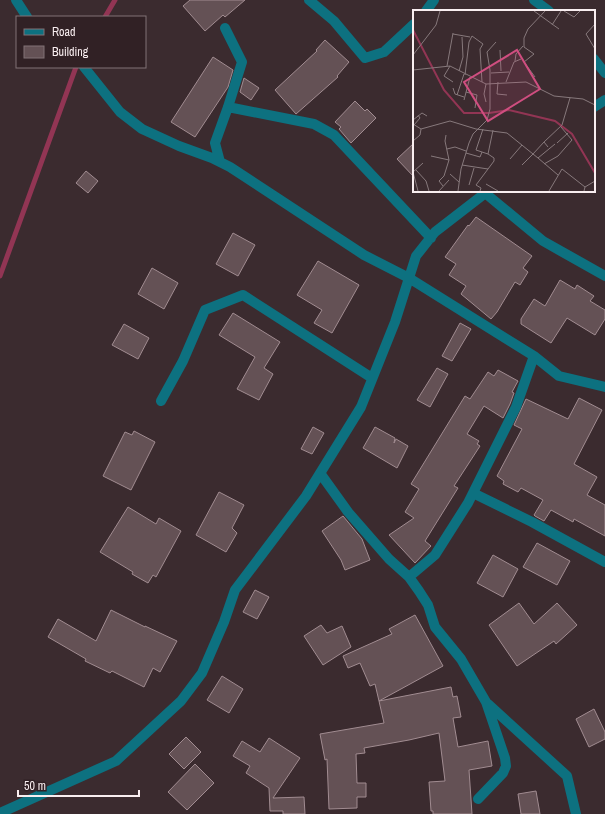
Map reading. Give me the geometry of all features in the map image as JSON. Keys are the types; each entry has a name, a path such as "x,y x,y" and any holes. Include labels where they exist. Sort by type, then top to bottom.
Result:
{"street":[{"path":"16,0 26,16"},
{"path":"309,0 334,21 365,58 384,52 413,25"},
{"path":"427,10 434,0"},
{"path":"534,0 548,10"},
{"path":"220,162 215,143 242,62 225,28"},
{"path":"595,59 605,73"},
{"path":"85,68 120,112 142,129 230,167 364,255 409,278 534,356 559,376 605,387"},
{"path":"595,106 605,100"},
{"path":"228,107 314,124 334,135 431,238"},
{"path":"0,813 116,761 181,701 202,673 236,590 306,496 360,407 395,322 416,256 435,232 487,192 543,241 605,276"},
{"path":"161,401 183,361 205,310 243,295 372,378"},
{"path":"409,577 435,555 472,493 516,407 534,356"},
{"path":"320,473 348,512 389,559 409,577 428,605 435,627 461,660 486,702 505,758 506,766 503,773 478,798"},
{"path":"472,493 532,522 605,562"},
{"path":"486,702 567,776 576,814"}],"building":[{"path":"190,0 245,0 225,17 223,15 205,31 183,6"},
{"path":"325,40 349,62 337,76 338,77 296,114 275,90 317,51 316,50"},
{"path":"213,57 233,70 228,87 195,137 171,122"},
{"path":"244,78 259,88 251,100 240,92"},
{"path":"355,101 365,111 367,109 376,118 351,143 339,129 341,127 335,122"},
{"path":"413,144 413,176 397,159"},
{"path":"86,171 98,181 88,193 76,183"},
{"path":"476,217 532,256 523,268 528,272 520,285 515,282 497,312 491,319 461,294 466,286 449,275 456,264 445,257 468,225 469,226"},
{"path":"233,233 255,245 238,276 216,264"},
{"path":"318,261 359,285 332,333 314,323 322,310 297,295"},
{"path":"152,268 178,283 164,309 138,294"},
{"path":"560,280 575,289 577,285 594,296 590,301 605,310 605,319 595,335 567,318 551,343 521,324 521,319 534,299 545,306"},
{"path":"233,313 280,342 264,368 273,374 259,400 237,389 255,357 219,335"},
{"path":"460,323 471,329 452,361 442,356"},
{"path":"124,324 149,338 138,359 112,345"},
{"path":"437,368 448,374 430,407 417,400"},
{"path":"498,370 518,381 512,392 514,393 510,404 503,418 484,406 467,434 479,441 477,444 480,446 454,486 458,488 425,541 431,546 415,563 389,535 414,518 405,512 419,489 411,484 465,396 470,399 488,372 494,376"},
{"path":"579,398 602,410 574,464 597,477 587,495 605,505 605,536 574,519 573,522 551,510 544,521 535,516 534,515 543,500 521,488 518,492 503,484 504,481 497,476 522,429 514,425 526,399 568,419"},
{"path":"313,427 324,433 312,454 301,449"},
{"path":"375,427 395,438 394,443 396,439 408,446 397,468 363,448"},
{"path":"134,431 155,442 131,490 103,476 125,432 132,435"},
{"path":"219,492 244,505 232,528 237,533 226,552 196,535"},
{"path":"128,507 156,524 159,518 181,531 156,577 153,575 148,583 100,552"},
{"path":"343,516 362,539 370,560 345,570 341,560 322,531"},
{"path":"537,543 570,561 557,585 523,567"},
{"path":"493,555 518,569 503,597 477,583"},
{"path":"255,590 269,597 257,619 243,612"},
{"path":"519,603 534,624 557,603 577,625 556,644 554,641 517,666 489,625"},
{"path":"111,610 177,641 160,672 153,668 144,687 112,671 110,673 85,661 86,659 48,637 58,619 96,641"},
{"path":"415,615 443,666 379,701 375,684 370,686 360,663 348,668 343,656 392,634 389,629"},
{"path":"321,625 327,633 342,626 351,647 323,665 304,636"},
{"path":"222,676 243,689 229,713 207,700"},
{"path":"451,687 453,697 457,696 461,717 453,718 458,747 488,741 492,766 469,770 472,814 433,814 433,811 431,811 429,782 445,781 439,733 364,748 365,753 356,754 357,783 366,783 366,797 357,797 357,808 329,809 327,759 325,760 320,734 384,723 379,701"},
{"path":"594,709 605,732 605,739 589,747 576,719"},
{"path":"186,737 201,752 184,769 169,754"},
{"path":"269,738 300,758 273,798 304,797 305,814 283,814 283,811 270,811 269,788 246,773 250,766 233,756 242,741 260,752"},
{"path":"195,764 214,783 187,810 168,792"},
{"path":"536,791 540,814 521,814 518,794"}],"waterway":[{"path":"106,16 115,0"},
{"path":"0,276 76,68"}]}
